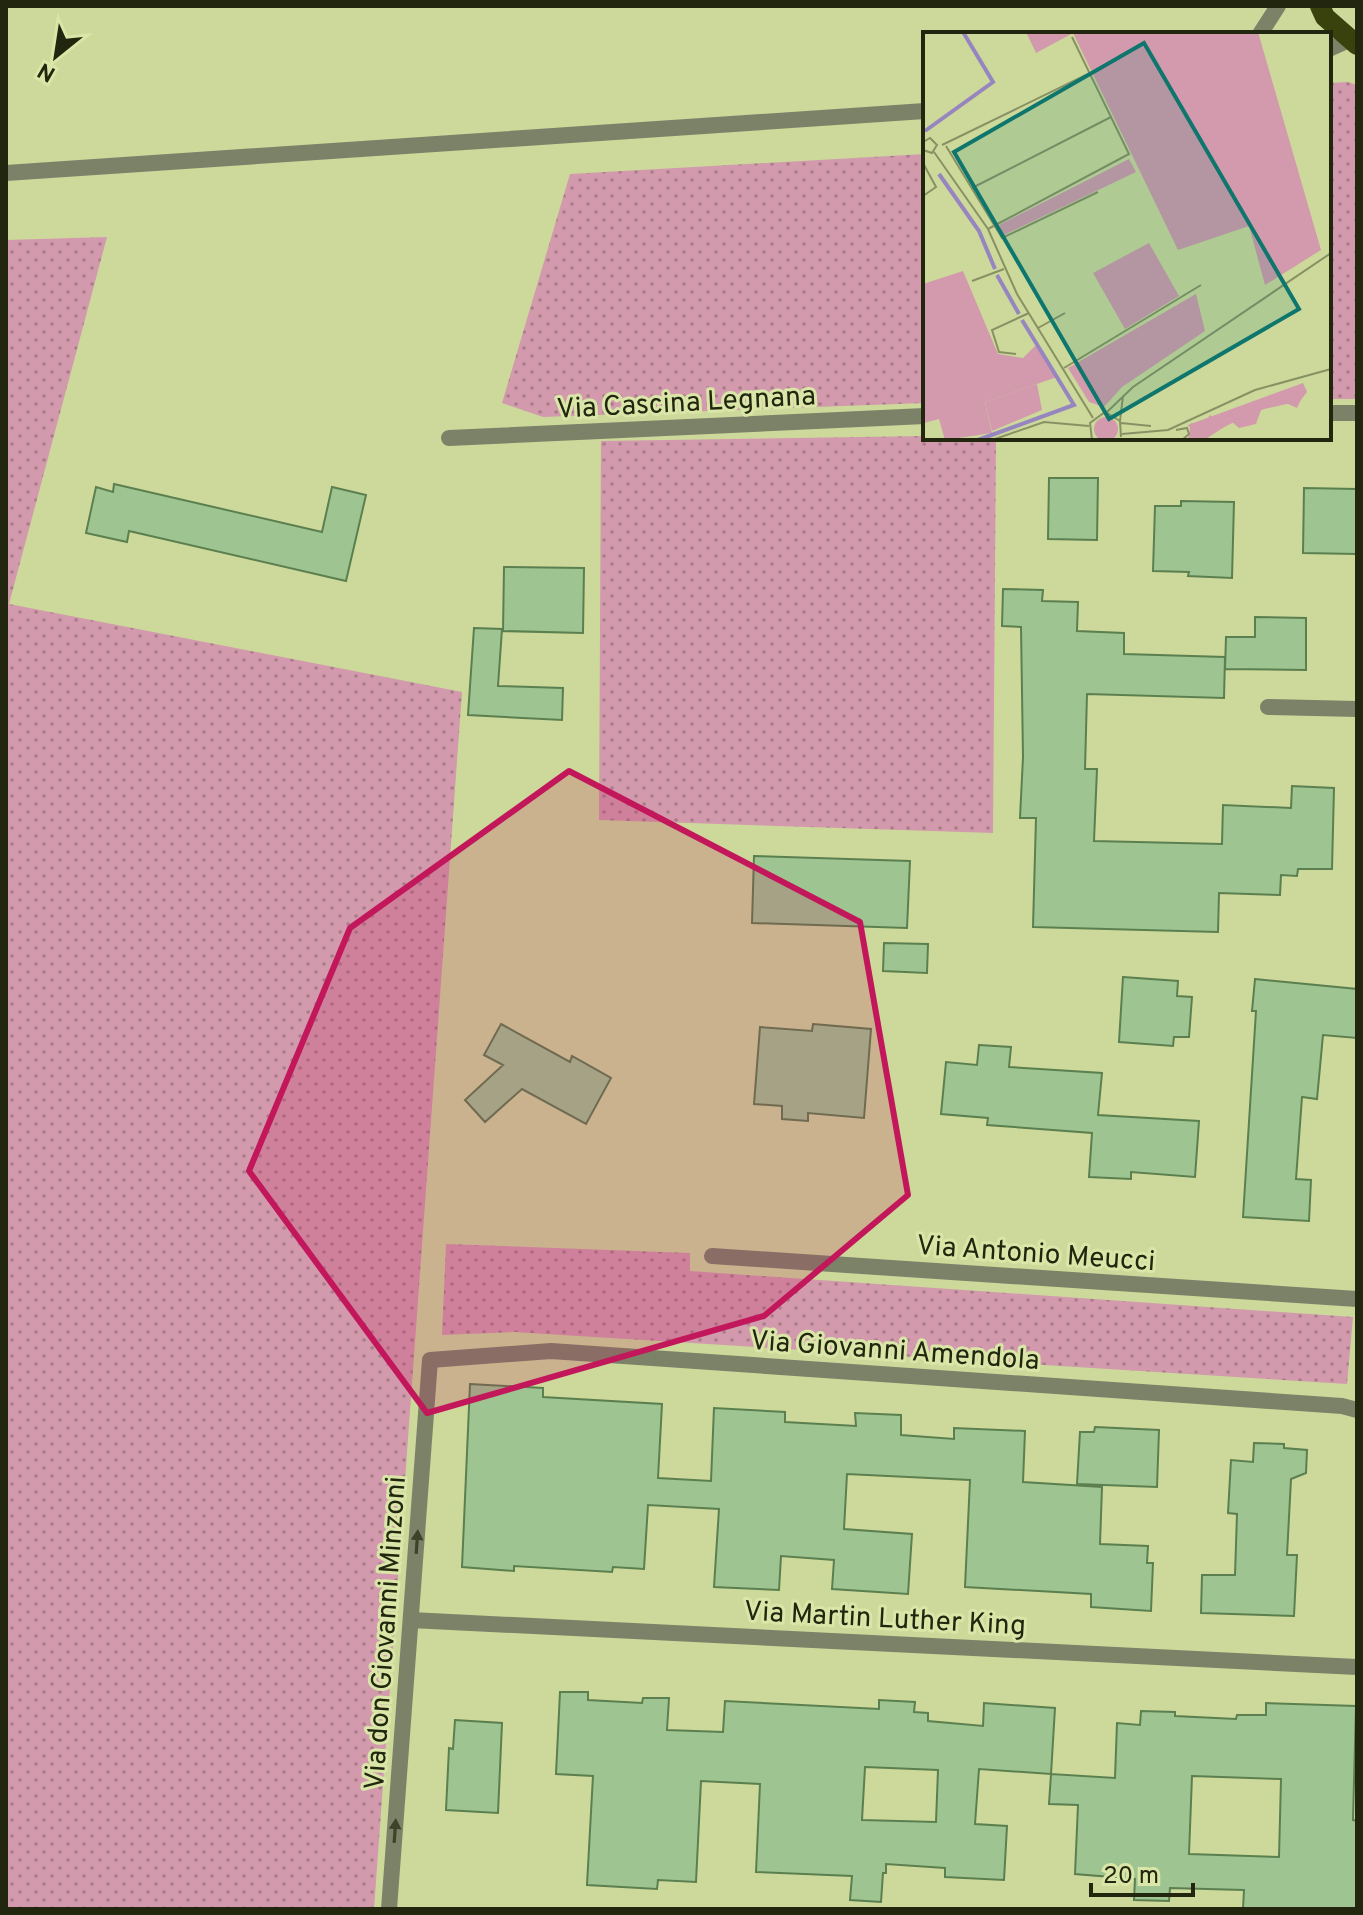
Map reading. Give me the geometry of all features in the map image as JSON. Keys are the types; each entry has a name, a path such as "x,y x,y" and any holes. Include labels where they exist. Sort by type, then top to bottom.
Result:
{"main road":[{"path":"1320,6 1325,17 1353,42"}],"street":[{"path":"1261,32 1278,6"},
{"path":"1331,48 1353,42"},
{"path":"6,173 923,111"},
{"path":"1331,413 1357,413"},
{"name":"Via Cascina Legnana","path":"449,438 923,416"},
{"path":"1268,707 1357,709"},
{"name":"Via Antonio Meucci","path":"712,1256 1357,1299"},
{"name":"Via Giovanni Amendola","path":"430,1360 551,1351 1342,1406 1357,1410"},
{"name":"Via don Giovanni Minzoni","path":"389,1909 430,1360"},
{"name":"Via Martin Luther King","path":"411,1620 1357,1667"}],"highlighted area":[{"path":"569,771 860,922 908,1195 764,1316 427,1413 249,1171 350,928"}],"shaded area":[{"path":"1331,83 1357,85 1357,399 1331,399"},
{"path":"923,154 923,403 543,417 502,403 570,174"},
{"path":"107,237 9,604 462,692 374,1909 6,1909 6,240"},
{"path":"923,436 923,440 996,440 993,833 599,820 601,441"},
{"path":"446,1244 690,1253 690,1271 1353,1317 1347,1384 514,1332 442,1335"}],"building":[{"path":"1049,478 1098,478 1097,540 1048,539"},
{"path":"114,484 322,532 332,487 366,495 346,581 129,531 127,542 86,533 96,487 113,492"},
{"path":"1304,488 1357,489 1357,554 1303,553"},
{"path":"1181,501 1234,502 1232,578 1153,571 1155,506 1181,506"},
{"path":"504,567 584,568 583,633 503,631"},
{"path":"1003,589 1043,590 1042,601 1078,602 1077,631 1124,633 1124,654 1225,657 1224,698 1087,694 1085,769 1097,769 1094,841 1222,844 1223,805 1291,808 1292,786 1334,788 1332,869 1298,869 1297,876 1281,875 1280,895 1219,893 1218,932 1033,927 1036,818 1020,818 1023,757 1021,627 1002,626"},
{"path":"1255,617 1306,618 1306,670 1225,669 1226,637 1255,637"},
{"path":"474,628 502,629 498,686 563,688 562,720 468,715"},
{"path":"754,856 910,861 907,928 752,923"},
{"path":"884,943 928,944 927,973 883,971"},
{"path":"1123,977 1178,981 1177,996 1192,997 1189,1037 1174,1037 1173,1046 1119,1042"},
{"path":"1255,979 1357,989 1357,1038 1323,1035 1317,1099 1302,1097 1296,1179 1311,1180 1309,1221 1243,1217 1256,1011 1252,1011"},
{"path":"501,1024 570,1062 572,1056 611,1078 586,1124 522,1089 485,1122 465,1100 503,1065 484,1055"},
{"path":"813,1024 871,1029 864,1118 808,1113 808,1121 782,1119 782,1106 754,1104 760,1027 812,1031"},
{"path":"979,1045 1011,1047 1009,1067 1102,1073 1098,1115 1199,1121 1195,1177 1131,1172 1131,1179 1089,1177 1092,1133 987,1125 988,1118 941,1114 946,1062 977,1065"},
{"path":"470,1384 543,1388 543,1397 662,1404 658,1478 711,1481 714,1408 785,1412 785,1422 856,1426 855,1413 901,1415 901,1435 954,1439 954,1428 1025,1431 1023,1482 1102,1487 1100,1544 1148,1546 1147,1563 1153,1563 1151,1611 1091,1607 1091,1594 965,1587 970,1480 847,1474 844,1529 912,1534 908,1594 832,1589 834,1560 781,1556 779,1590 714,1587 719,1509 648,1505 644,1569 613,1567 612,1572 514,1566 514,1571 462,1567"},
{"path":"1095,1427 1159,1430 1157,1487 1077,1484 1080,1432 1094,1432"},
{"path":"1254,1443 1284,1444 1284,1448 1307,1450 1306,1473 1291,1479 1287,1555 1297,1555 1294,1616 1201,1613 1202,1575 1235,1575 1237,1514 1228,1513 1231,1460 1253,1462"},
{"path":"560,1692 588,1692 588,1700 642,1703 643,1698 669,1698 667,1730 723,1732 725,1701 879,1709 879,1700 915,1702 914,1712 928,1713 928,1721 983,1726 984,1703 1055,1708 1051,1774 979,1769 975,1824 1007,1826 1004,1880 945,1877 945,1868 886,1864 881,1902 850,1900 852,1876 756,1872 760,1784 701,1781 696,1882 658,1880 657,1889 587,1885 593,1776 556,1774","holes":["865,1767 938,1770 936,1822 862,1820"]},
{"path":"1266,1703 1356,1706 1353,1820 1357,1821 1357,1909 1243,1909 1244,1890 1170,1888 1169,1901 1134,1900 1135,1879 1075,1874 1078,1805 1049,1804 1051,1774 1115,1778 1117,1723 1140,1725 1141,1711 1236,1719 1237,1715 1266,1715","holes":["1192,1776 1281,1779 1279,1857 1189,1854"]},
{"path":"455,1720 502,1723 498,1813 446,1810 449,1748 453,1749"}]}
